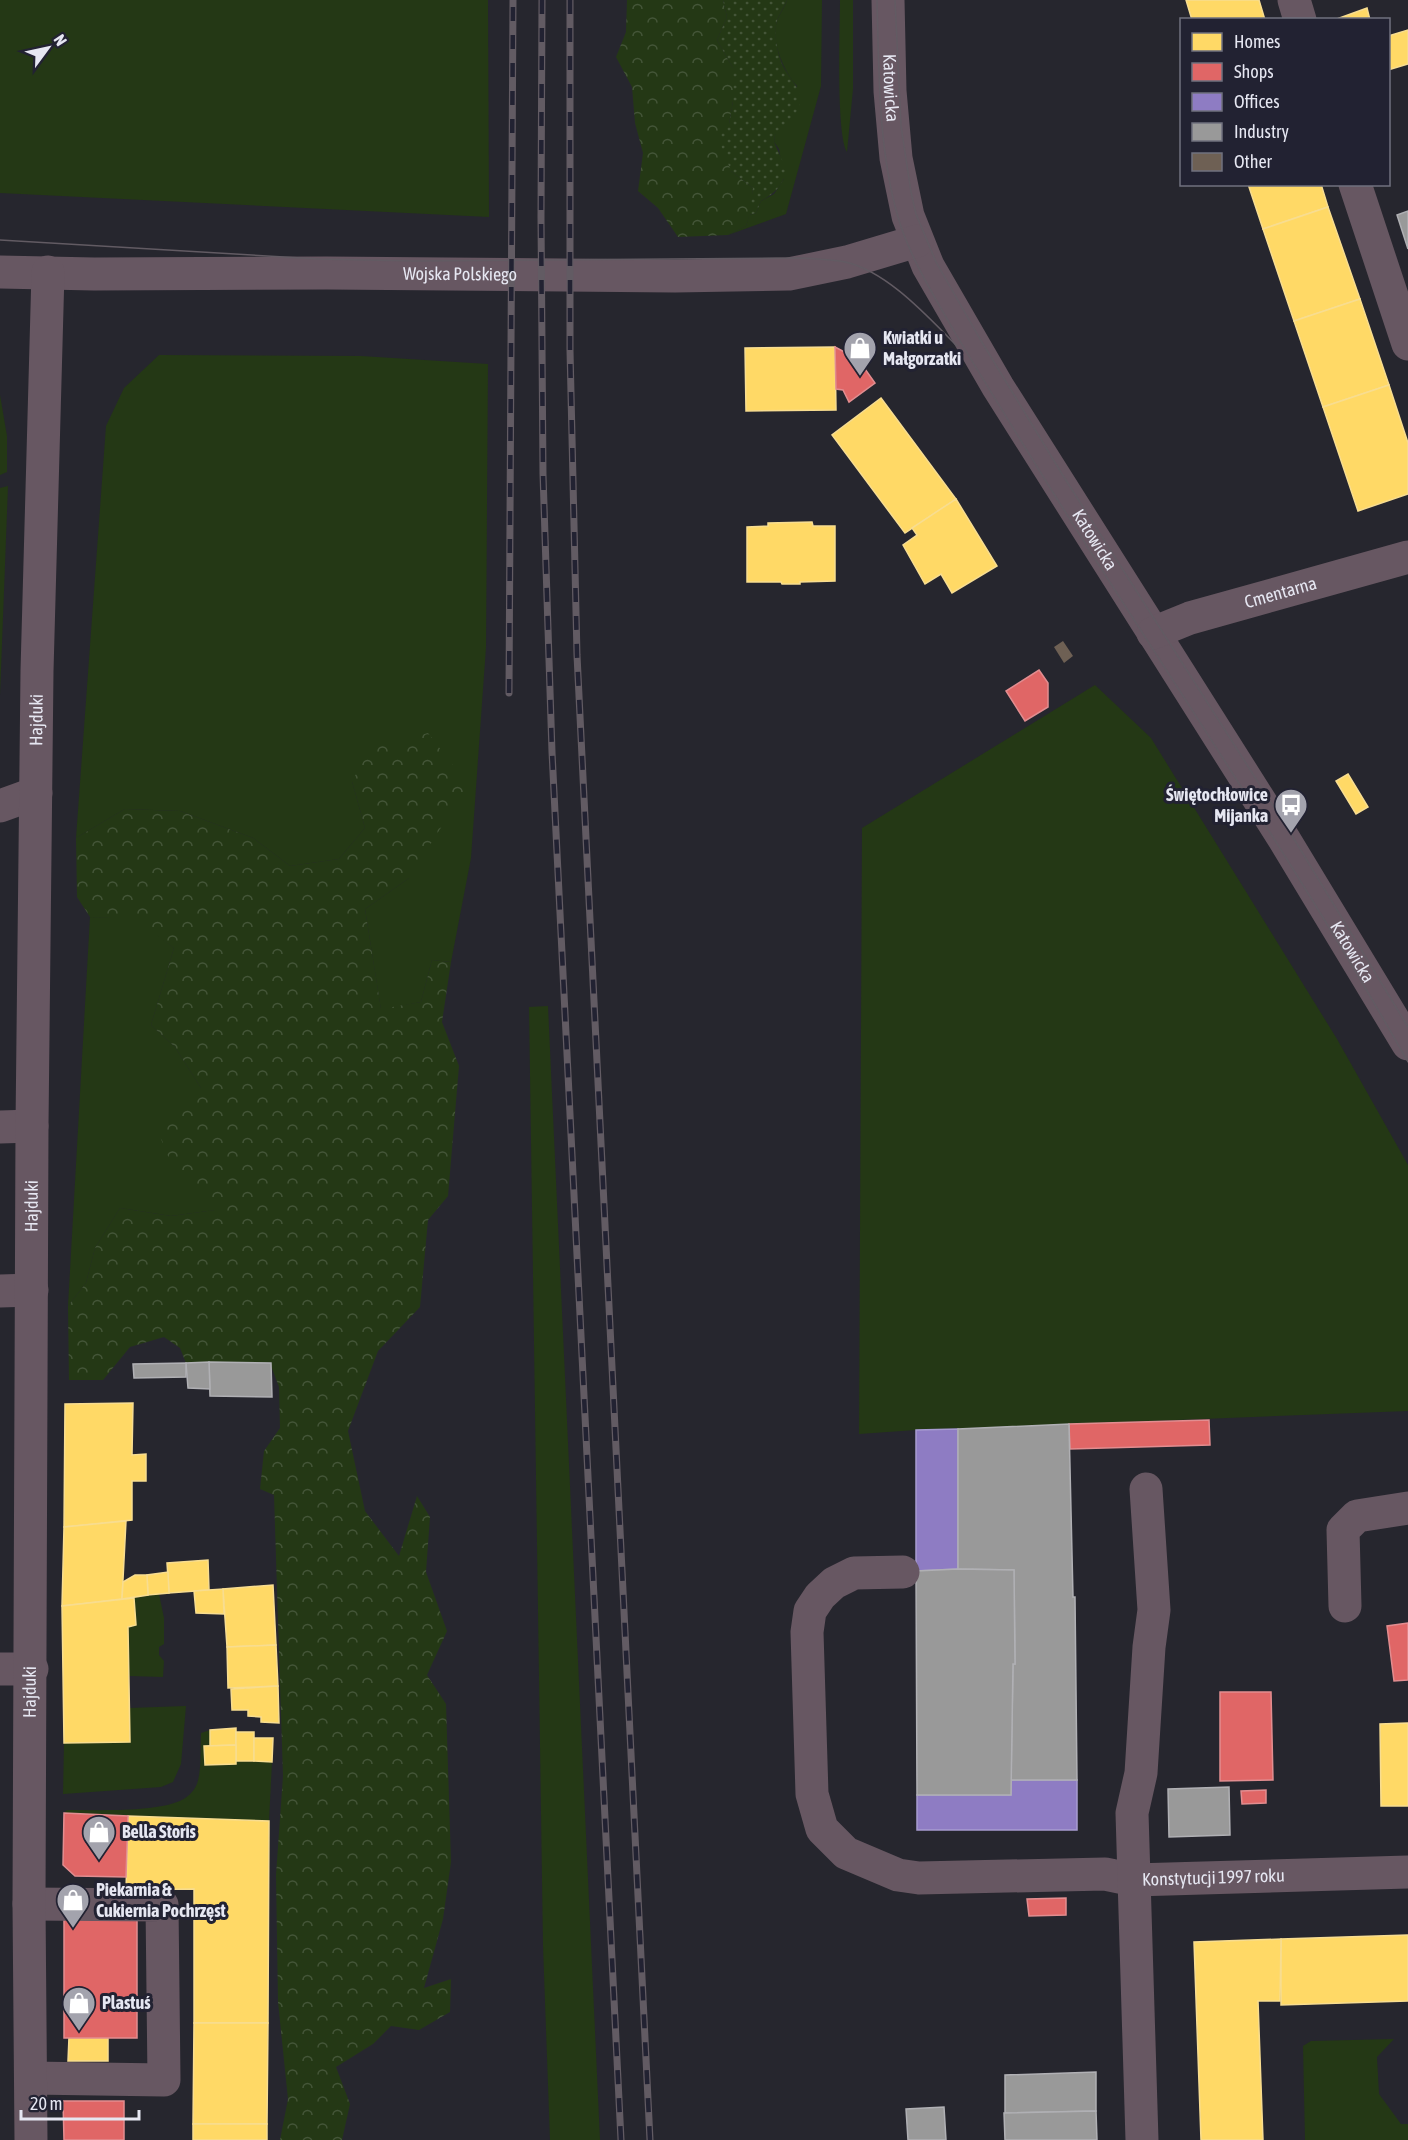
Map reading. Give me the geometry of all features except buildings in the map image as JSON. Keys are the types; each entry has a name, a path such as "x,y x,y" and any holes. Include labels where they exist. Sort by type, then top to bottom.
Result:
{"street":[{"name":"Katowicka","path":"888,0 893,137 902,194 917,241 940,290 993,379 1290,848 1408,1044"},
{"path":"1294,0 1299,18"},
{"path":"1356,186 1408,344"},
{"name":"Wojska Polskiego","path":"0,272 664,276 789,274 847,262 917,241"},
{"name":"Hajduki","path":"31,2140 29,1904 16,1669 32,1290 37,671 48,272"},
{"name":"Cmentarna","path":"1153,633 1190,618 1408,557"},
{"path":"0,806 36,792"},
{"path":"0,1127 33,1126"},
{"path":"0,1291 32,1290"},
{"path":"903,1572 854,1573 834,1583 820,1596 810,1611 807,1632 812,1794 822,1829 846,1853 898,1875 919,1878 1105,1874 1134,1880 1132,1814 1141,1773 1149,1647 1154,1610 1146,1489"},
{"path":"1345,1606 1343,1530 1357,1516 1408,1508"},
{"name":"Konstytucji 1997 roku","path":"1142,2140 1134,1880 1408,1872"},
{"path":"29,1904 162,1905 164,2080 31,2078"}],"green space":[{"path":"0,0 488,0 489,217 0,193"},
{"path":"627,0 723,0 727,17 717,40 733,68 733,101 729,124 731,171 753,188 751,210 746,226 728,235 678,237 658,208 638,191 643,153 635,123 632,87 616,57 626,32"},
{"path":"723,0 787,0 777,22 776,40 783,66 797,87 800,98 795,114 775,135 774,142 787,171 783,181 777,189 761,201 756,213 749,215 753,188 731,171 718,138 729,124 733,101 733,68 717,40 727,17"},
{"path":"787,0 822,0 821,86 786,214 728,235 746,226 749,215 756,213 761,201 774,194 784,179 779,149 774,142 797,86 783,64 777,46 775,29"},
{"path":"840,0 853,0 853,89 847,152 841,125"},
{"path":"159,355 361,356 488,364 486,647 471,858 451,962 432,960 421,1002 381,1010 365,909 409,878 352,781 365,828 339,859 290,866 253,838 180,811 125,809 76,838 106,426 124,388"},
{"path":"0,395 7,436 7,472 0,475"},
{"path":"8,486 0,696 0,488"},
{"path":"1095,685 1151,738 1337,1039 1408,1165 1408,1411 859,1434 862,828"},
{"path":"428,733 468,785 409,878 365,909 381,1009 421,1002 432,960 451,962 442,1022 459,1066 448,1196 428,1220 420,1307 378,1351 348,1431 365,1511 399,1556 417,1496 430,1517 426,1572 447,1631 427,1675 446,1704 451,1862 443,1919 424,1988 451,1979 450,2012 419,2030 391,2026 373,2044 336,2067 350,2104 342,2140 280,2140 288,2099 278,2002 276,1875 283,1776 274,1495 260,1489 264,1451 280,1428 279,1387 270,1363 186,1363 180,1348 164,1337 130,1347 103,1380 69,1380 68,1306 86,1283 95,1248 120,1208 171,1216 215,1210 178,1181 155,1124 201,1088 175,1047 151,1025 174,948 135,919 90,917 77,897 76,838 125,809 180,811 253,838 290,866 339,859 365,828 352,781 371,748"},
{"path":"90,917 136,918 174,948 151,1025 175,1047 201,1088 216,1210 171,1216 120,1208 95,1248 86,1283 68,1306"},
{"path":"548,1006 600,2140 550,2140 543,1946 529,1007"},
{"path":"159,1594 164,1618 164,1644 159,1647 159,1655 164,1661 163,1677 129,1676 128,1627 136,1625 134,1598"},
{"path":"186,1706 181,1764 173,1782 161,1787 63,1794 64,1743 130,1742 129,1708"},
{"path":"210,1730 210,1746 204,1747 205,1765 236,1764 236,1761 272,1762 269,1821 64,1813 67,1810 123,1810 153,1807 183,1799 197,1784 201,1733"},
{"path":"1394,2039 1377,2057 1379,2094 1401,2124 1408,2124 1408,2140 1305,2140 1303,2046 1311,2041"}],"tram line":[{"path":"877,0 883,137 891,191 903,232 915,261 1001,408 1322,916 1408,1062"},
{"path":"895,0 901,126 911,192 916,214 936,262 1062,474 1291,834 1408,1027"},
{"path":"0,240 319,259 415,261 803,258 835,260 861,267 891,285 906,296 957,346"}],"railway":[{"path":"509,693 513,0"},
{"path":"542,0 543,474 552,752 621,2140"},
{"path":"570,0 570,350 577,655 650,2140"}],"place":[{"name":"Kwiatki u Małgorzatki","path":"860,377"},
{"name":"Świętochłowice Mijanka","path":"1291,834"},
{"name":"Bella Storis","path":"99,1861"},
{"name":"Piekarnia & Cukiernia Pochrzęst","path":"73,1929"},
{"name":"Plastuś","path":"79,2032"}]}
